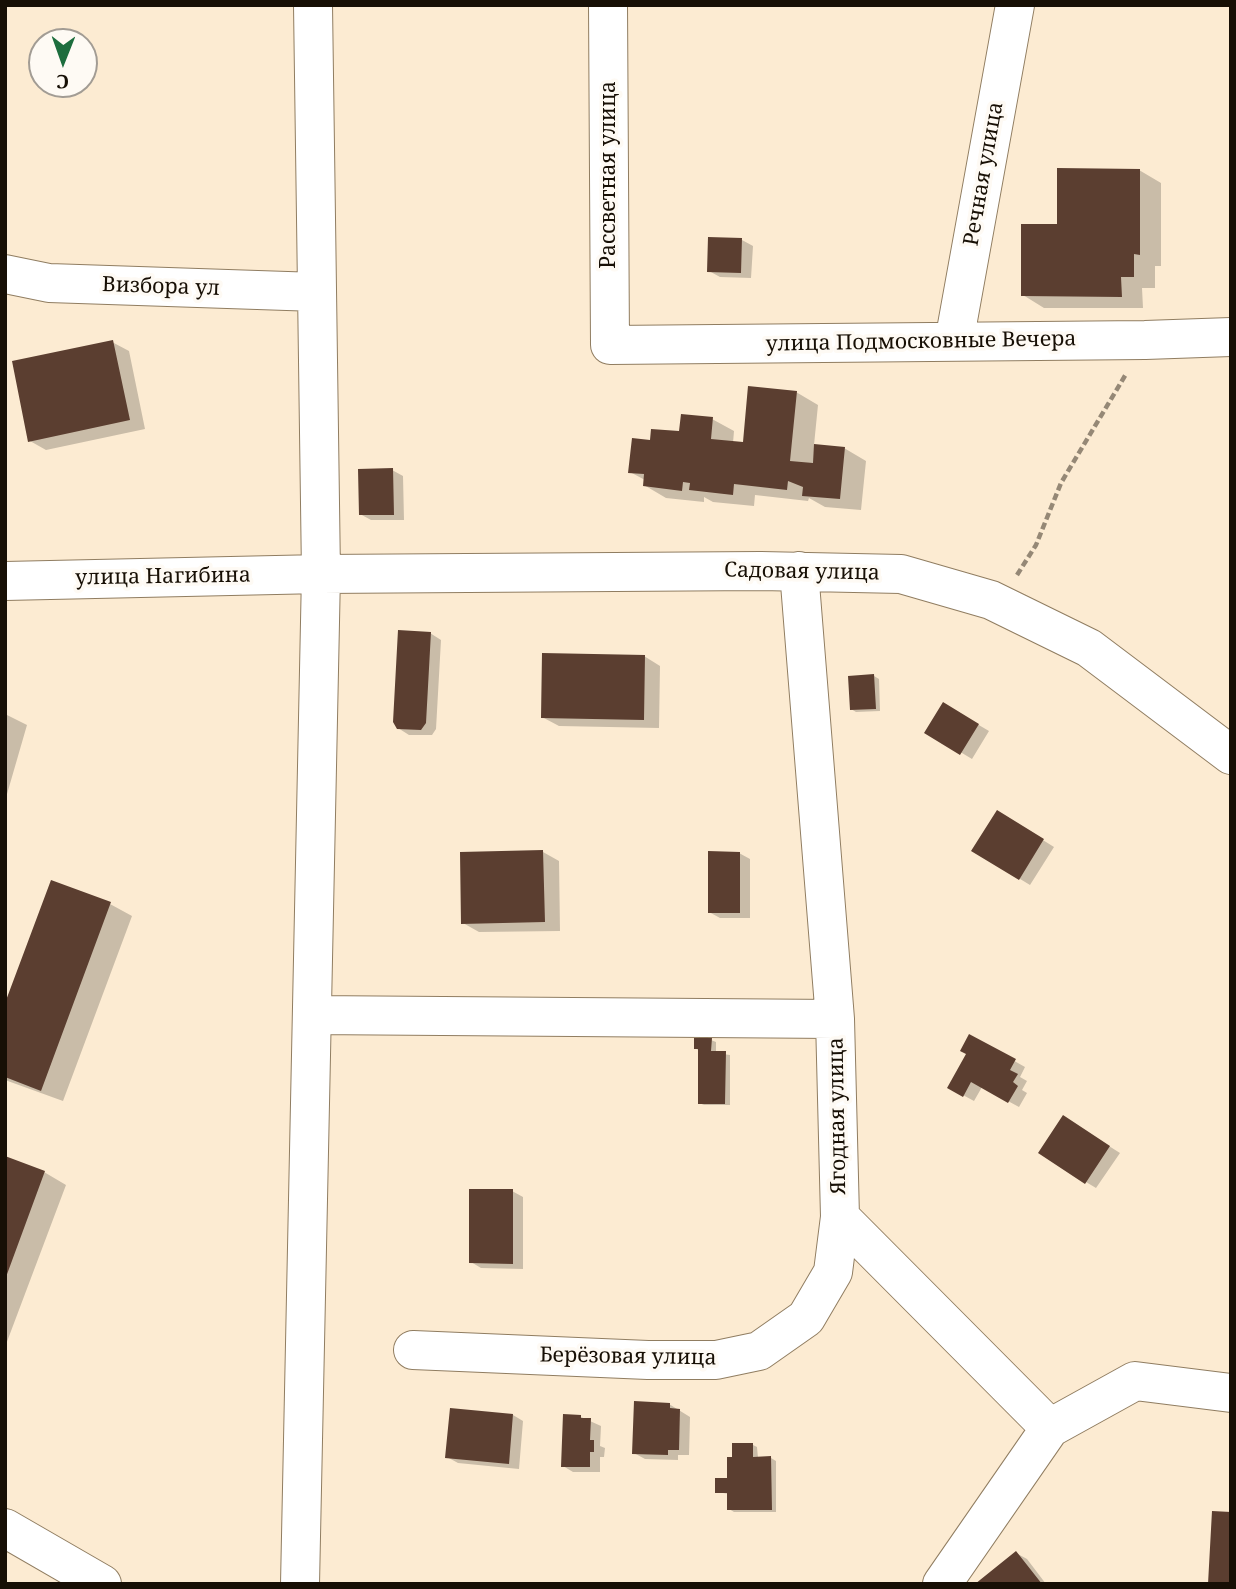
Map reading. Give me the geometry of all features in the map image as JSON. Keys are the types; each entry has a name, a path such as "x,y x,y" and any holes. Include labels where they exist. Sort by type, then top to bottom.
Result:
{"street":[{"path":"300,1584 321,574 313,5"},
{"name":"Рассветная улица","path":"608,5 610,345"},
{"name":"Речная улица","path":"954,342 1015,5"},
{"name":"Визбора ул","path":"5,274 49,283 317,292"},
{"name":"улица Подмосковные Вечера","path":"610,345 1231,337"},
{"name":"Садовая улица","path":"321,574 799,571 901,574 991,600 1089,648 1231,755"},
{"name":"Ягодная улица","path":"799,571 835,1019 840,1217 1050,1428"},
{"name":"улица Нагибина","path":"5,580 321,574"},
{"path":"312,1015 835,1019"},
{"name":"Берёзовая улица","path":"413,1350 648,1360 716,1360 759,1351 806,1318 834,1272 840,1217"},
{"path":"942,1584 1050,1428 1135,1381 1231,1393"},
{"path":"5,1528 102,1584"}],"path":[{"path":"1036,545 1061,483 1145,340"}],"building":[{"path":"1057,168 1140,169 1140,255 1134,254 1134,277 1121,277 1122,297 1021,296 1021,224 1057,224"},
{"path":"708,237 742,238 741,273 707,272"},
{"path":"113,340 130,420 28,442 12,361"},
{"path":"748,386 797,391 790,461 813,463 814,444 845,447 840,499 802,496 803,487 788,481 787,490 734,484 733,495 689,490 690,483 683,482 682,491 643,486 644,474 628,473 632,438 650,440 651,429 679,431 681,414 713,417 711,439 743,442"},
{"path":"393,468 394,515 359,515 358,469"},
{"path":"398,630 431,632 426,723 421,730 397,729 393,722"},
{"path":"542,653 645,655 644,720 541,718"},
{"path":"874,674 876,709 850,710 848,676"},
{"path":"943,702 979,724 960,755 924,733"},
{"path":"997,810 1044,839 1019,880 971,851"},
{"path":"543,850 545,922 461,924 460,852"},
{"path":"708,851 740,852 740,913 708,913"},
{"path":"51,880 111,902 41,1091 5,1077 5,1003"},
{"path":"969,1034 1016,1059 1010,1070 1018,1074 1013,1082 1018,1086 1008,1103 971,1082 963,1097 947,1088 966,1054 960,1051"},
{"path":"694,1038 712,1038 711,1051 726,1051 725,1104 698,1104 698,1049 694,1049"},
{"path":"1063,1115 1110,1146 1085,1184 1038,1153"},
{"path":"5,1156 45,1171 6,1277 5,1277"},
{"path":"469,1189 513,1189 513,1264 469,1263"},
{"path":"634,1401 670,1403 670,1408 680,1409 679,1450 668,1450 668,1455 632,1454"},
{"path":"450,1408 513,1414 509,1464 445,1458"},
{"path":"563,1414 591,1418 590,1440 594,1440 594,1452 590,1452 590,1467 561,1467"},
{"path":"732,1443 753,1443 753,1457 771,1456 772,1510 727,1510 727,1493 715,1493 715,1478 727,1478 727,1457 732,1457"},
{"path":"1212,1511 1231,1512 1231,1584 1208,1584"},
{"path":"1016,1551 1042,1584 975,1584"}]}
